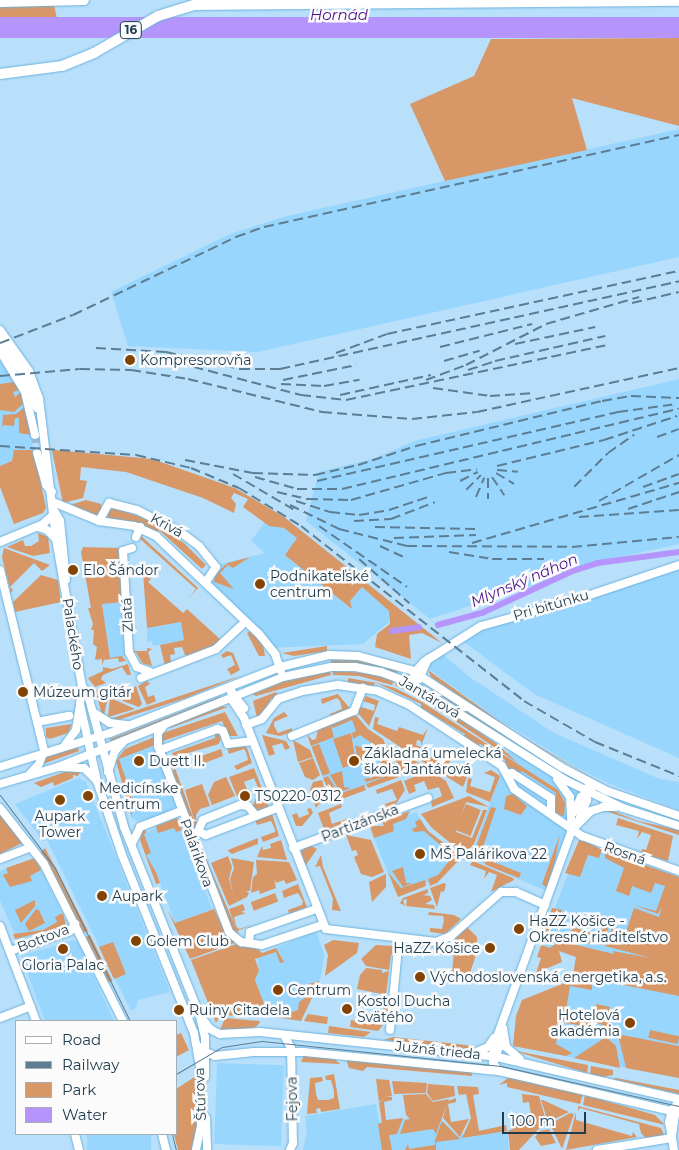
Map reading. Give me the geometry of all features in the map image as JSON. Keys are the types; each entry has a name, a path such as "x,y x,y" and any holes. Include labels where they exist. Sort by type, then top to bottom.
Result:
{"highway":[{"path":"0,2 82,0"},
{"name":"16","path":"0,74 47,70 82,59 152,19 183,8 225,3 679,2"}],"street":[{"name":"Palackého","path":"0,330 32,375 40,398 41,419 54,502 56,539 66,582"},
{"name":"Palackého","path":"0,340 24,376 41,419"},
{"path":"0,351 25,392 35,435"},
{"name":"Palackého","path":"37,453 46,484 52,492"},
{"name":"Krivá","path":"54,502 99,521 140,527 156,536 206,582 267,643 280,667 283,677"},
{"name":"Krivá","path":"99,521 109,503 137,510 179,531 199,546 216,567 206,582"},
{"name":"Palackého","path":"55,512 62,534 66,582 82,686 97,726 94,745"},
{"path":"0,542 38,527 55,512"},
{"path":"38,527 47,530 56,539"},
{"name":"Krivá","path":"136,538 140,527"},
{"name":"Zlatá","path":"132,549 123,551 129,652 137,667 152,673"},
{"name":"Pri bitúnku","path":"412,684 428,659 491,622 572,601 679,565"},
{"path":"0,570 44,752 37,767 28,775"},
{"path":"141,678 215,650 245,622"},
{"name":"Jantárová","path":"94,745 131,724 280,667 321,657 345,655 385,661 419,674 584,780 608,791 679,816"},
{"name":"Jantárová","path":"94,745 110,746 233,694 283,677 344,667 381,672 412,684 553,774 623,808 679,826"},
{"path":"210,693 233,694 251,678"},
{"name":"Palackého","path":"82,686 80,704 86,730 94,745"},
{"path":"246,724 244,708 246,696 256,687"},
{"path":"233,742 246,724 262,719 281,698 321,687 363,688 409,705 502,766 508,774 512,773 550,798 551,814"},
{"path":"292,736 354,711 363,688"},
{"path":"233,694 244,708"},
{"path":"233,694 322,925 331,931 442,941 489,899 511,891 544,905"},
{"path":"214,703 230,706 246,724"},
{"path":"64,745 76,730 80,704"},
{"path":"93,712 110,723 131,724"},
{"path":"37,722 69,716"},
{"name":"Palárikova","path":"167,721 158,733 160,750 181,811 226,927 241,942 249,943"},
{"path":"160,750 217,729 222,731 228,744 252,741"},
{"path":"108,772 115,751 126,740"},
{"path":"2,767 64,745 79,742 94,745 104,758 132,844 200,1016"},
{"path":"0,784 58,767 94,745"},
{"name":"Štúrova","path":"94,745 97,781 122,855 186,1009 194,1038 200,1067 201,1126 196,1150"},
{"path":"58,767 84,768 97,781"},
{"name":"Rosná","path":"508,774 514,789 585,838 679,872"},
{"path":"553,774 570,797 575,820"},
{"path":"499,1071 494,1058 503,1024 575,820 588,792 584,780"},
{"path":"588,792 608,791"},
{"name":"Partizánska","path":"293,848 428,798"},
{"name":"Palárikova","path":"256,816 248,806 240,805 203,820 198,831 206,835 278,808"},
{"path":"575,820 601,807 623,808"},
{"path":"0,808 49,873 122,1020"},
{"path":"132,844 137,830 147,824 181,811"},
{"path":"0,859 31,847"},
{"path":"316,909 250,932 249,943 262,945 322,925"},
{"name":"Bottova","path":"10,951 68,932 74,928 74,924"},
{"path":"0,926 36,1020"},
{"path":"390,1030 399,938"},
{"path":"0,1018 30,1006"},
{"name":"Štúrova","path":"200,1016 205,1053 207,1150"},
{"name":"Južná trieda","path":"200,1016 210,1029 220,1034 307,1037 470,1054 526,1062 670,1098 676,1107"},
{"path":"480,1069 494,1058 503,1036 503,1024"},
{"path":"470,1054 490,1045 503,1024"},
{"name":"Fejova","path":"284,1035 291,1050 293,1143 290,1150"},
{"path":"503,1036 510,1051 526,1062"},
{"path":"291,1050 307,1037"},
{"path":"194,1038 205,1053"},
{"name":"Južná trieda","path":"205,1053 215,1056 291,1050 499,1071 642,1106 676,1107"},
{"path":"205,1068 210,1059 215,1056"},
{"path":"642,1106 660,1115 668,1126 674,1150"},
{"path":"668,1126 676,1107"},
{"path":"672,1138 676,1107"},
{"path":"672,1138 679,1125"},
{"path":"75,1135 79,1150"},
{"path":"162,1135 166,1150"},
{"path":"597,1150 672,1138"}],"shaded area":[{"path":"679,129 679,257 258,352 128,346 111,292 230,234 287,216"},
{"path":"0,360 21,392 34,452 0,468"},
{"path":"679,379 679,544 616,558 430,619 306,521 319,472 376,458 414,441"},
{"path":"264,523 284,528 297,538 286,554 350,601 362,587 389,611 389,622 363,644 270,648 206,582 221,564 265,553 251,541"},
{"path":"679,565 679,758 534,694 460,639 472,631"},
{"path":"123,602 126,656 110,658 102,603"},
{"path":"181,622 185,640 153,646 152,641 147,642 147,628"},
{"path":"440,652 471,678 554,733 660,779 679,782 679,810 610,784 576,767 496,718 427,668 428,659"},
{"name":"Základná umelecká škola Jantárová","path":"355,717 386,746 398,774 331,799 310,743 315,742 322,729"},
{"path":"157,736 155,745 176,807 160,816 137,821 132,818 116,761 125,749"},
{"path":"510,747 588,792 549,892 465,856 475,845"},
{"name":"Aupark","path":"78,778 86,782 170,992 138,1000 136,1008 131,1011 47,840 43,841 15,804"},
{"name":"MŠ Palárikova 22","path":"416,812 428,831 461,856 439,878 397,895 374,838 387,823"},
{"path":"177,817 212,909 175,923 156,872 146,855 144,834"},
{"path":"578,847 597,854 599,849 679,877 679,1078 513,1046 516,1016 522,1000 572,982 576,957 541,945"},
{"path":"35,858 67,923 18,941 0,901 0,871"},
{"path":"316,931 324,955 321,976 301,1021 269,1017 255,980 259,970 257,956 276,952 283,962 276,948"},
{"path":"73,940 78,942 114,1020 45,1020 21,956"},
{"path":"217,1063 284,1065 281,1146 214,1144"},
{"path":"376,1104 379,1122 410,1118 412,1132 438,1128 441,1119 457,1135 507,1129 509,1150 303,1150 307,1131 305,1116"},
{"path":"87,1135 151,1135 151,1150 87,1150"}],"green space":[{"path":"54,5 58,23 0,22 0,6"},
{"path":"679,38 679,126 572,98 587,150 445,181 410,104 474,76 491,39"},
{"path":"14,382 20,390 13,392 15,397 21,392 25,402 14,412 0,410 0,384"},
{"path":"26,406 32,435 19,433 19,418 15,418 14,426 3,425 2,429 3,415 16,414"},
{"path":"14,450 34,450 46,508 43,513 14,524 0,487 0,466 12,461"},
{"path":"52,451 152,459 235,488 284,517 442,643 422,633 409,635 411,659 375,647 377,634 390,624 389,611 362,587 350,601 352,609 285,555 297,538 284,528 269,526 243,507 248,499 234,493 231,498 236,504 234,513 203,498 126,472 81,467 80,480 87,481 83,498 63,503"},
{"path":"86,500 101,504 102,511 98,516 67,506"},
{"path":"115,508 161,524 161,528 184,543 206,565 202,569 159,530 157,533 139,523 107,519 109,510"},
{"path":"38,533 48,537 50,553 33,556 7,547 23,540 25,546 31,546 39,541"},
{"path":"140,535 198,588 188,599 196,589 139,538"},
{"path":"118,545 123,602 102,604 110,658 122,656 126,661 119,662 118,658 104,660 102,665 102,659 95,660 97,647 93,644 94,630 91,630 93,624 88,608 91,608 81,552 83,547 118,548"},
{"path":"4,548 50,565 42,571 34,563 10,587 13,590 11,593 2,557"},
{"path":"250,557 233,568 228,565 220,573 234,589 214,582 215,576 228,563"},
{"path":"143,572 151,579 148,582 183,613 187,609 222,641 215,648 194,656 185,655 182,647 174,648 175,654 170,655 171,662 182,659 165,666 160,645 184,640 181,622 147,628"},
{"path":"41,575 58,580 61,602 15,612 13,602"},
{"path":"250,631 263,644 265,656 259,656 247,633"},
{"path":"327,646 327,651 294,656 282,653"},
{"path":"147,648 152,649 148,652 152,666 142,663 136,652 132,653 131,651 147,651"},
{"path":"227,651 233,653 240,670 231,675 227,669 235,665 231,655 223,658 221,655"},
{"path":"331,660 361,660 399,669 397,673 360,664 331,663"},
{"path":"128,664 131,675 127,675 122,667 103,675 101,679 106,683 95,687 88,678 103,671 103,667 112,669"},
{"path":"428,670 516,733 607,786 505,728 431,677"},
{"path":"330,671 331,675 256,696 252,694 290,679"},
{"path":"333,671 368,673 394,681 392,685 359,676 333,675"},
{"path":"240,676 186,698 118,720 110,719"},
{"path":"348,678 377,683 395,688 422,702 558,790 565,803 564,816 555,814 556,793 522,771 518,774 504,765 505,760 480,744 477,746 463,737 465,734 421,708 421,704 379,684 375,683 373,687 348,683"},
{"path":"147,681 150,684 145,687 148,697 154,695 156,701 147,705 138,686"},
{"path":"397,682 432,700 497,744 518,763 427,702 395,685"},
{"path":"422,682 438,690 542,761 503,739"},
{"path":"136,686 142,704 139,707 123,701 119,693"},
{"path":"95,689 108,697 104,715 101,711"},
{"path":"276,692 278,696 271,699 264,713 257,718 253,701"},
{"path":"338,694 351,710 331,717 330,714 342,709 340,701 337,698 322,704 321,699"},
{"path":"221,696 220,698 111,742 110,739"},
{"path":"366,696 379,701 369,726 357,712 361,707 374,711 375,705 363,701"},
{"path":"111,698 135,709 108,717"},
{"path":"219,706 228,707 170,728 167,726"},
{"path":"225,712 238,736 228,736 222,721 163,741 164,746 160,744 160,734"},
{"path":"284,712 288,716 274,722 274,726 278,733 292,728 292,732 280,736 266,733 274,718"},
{"path":"355,714 368,729 383,739 399,777 368,788 366,784 387,776 366,782 364,779 373,777 372,773 383,767 378,757 358,762 355,745 378,755 382,750 360,735 353,739 352,733 356,731 352,720 333,728 331,726 334,737 311,746 307,734 312,740 316,739 318,728"},
{"path":"375,717 379,718 377,724 397,731 399,727 423,735 428,728 421,746 421,741 417,740 416,745 421,747 417,758 373,729"},
{"path":"72,724 68,733 50,739 46,737 46,728"},
{"path":"215,732 222,735 219,744 174,757 172,753 215,738"},
{"path":"351,733 356,763 343,768 333,739"},
{"path":"262,735 286,741 290,748 285,750 282,743 272,746 275,754 269,756"},
{"path":"157,736 155,745 119,759 131,794 132,818 116,761 125,749"},
{"path":"293,740 310,750 313,757 298,762"},
{"path":"241,743 247,748 252,763 237,770 234,766 248,760 246,752 244,749 229,754 227,747"},
{"path":"388,743 422,765 422,769 402,775"},
{"path":"319,744 330,773 323,776 312,747"},
{"path":"78,747 79,751 43,764 46,757"},
{"path":"423,748 426,749 424,755 443,762 446,757 450,759 449,764 463,769 461,775 467,777 463,787 420,760"},
{"path":"221,749 223,756 194,767 193,759"},
{"path":"313,758 320,775 313,780 305,777 299,763"},
{"path":"175,768 195,823 185,790 202,784 210,806 200,809 196,815 198,840 240,937 233,931 172,773"},
{"path":"254,768 269,807 258,811 253,806 259,790 254,778 244,782 248,792 237,796 229,777"},
{"path":"70,770 81,770 78,776 73,775 73,778 54,786 53,782 41,787 34,783"},
{"path":"430,770 446,781 454,798 432,807 431,801 442,796 439,787 428,790 424,781 414,785 416,791 409,794 404,781"},
{"path":"491,770 500,776 490,802 466,792 468,778 472,779 470,786 490,792 495,777 484,773"},
{"path":"342,771 344,787 351,788 340,792 330,775"},
{"path":"328,776 339,794 364,785 366,790 334,802 323,778"},
{"path":"226,777 235,796 212,805 208,795 214,782"},
{"path":"322,780 326,795 316,808 310,790 313,782"},
{"path":"401,780 405,790 394,807 387,809 385,804 397,800 392,789 377,794 376,790"},
{"path":"513,794 527,806 521,815 504,809 506,796"},
{"path":"469,796 489,807 466,802 456,832 472,838 483,810 487,810 474,844 464,854 432,828 421,814"},
{"path":"341,804 342,807 329,813 332,824 347,819 348,824 325,832 318,813"},
{"path":"466,804 481,810 470,836 456,830"},
{"path":"491,807 496,808 484,844 485,853 491,861 521,873 519,878 486,865 479,852 477,844"},
{"path":"311,808 313,813 302,826 296,826 292,815 297,813 299,818 309,814 307,809"},
{"path":"602,810 610,810 638,821 679,830 679,835"},
{"path":"410,811 406,819 393,824 394,831 374,838 370,826 384,826 382,822"},
{"path":"0,814 22,843 0,854"},
{"path":"272,814 279,836 263,842 261,837 275,832 275,829 271,821 257,825 255,820"},
{"path":"177,818 182,830 176,832 174,828 158,833 156,826"},
{"path":"618,818 673,836 668,861 641,854 642,849 646,850 651,835 642,832 637,839 639,831 616,825"},
{"path":"420,819 428,831 462,857 437,883 430,886 428,879 438,875 453,856 424,831 414,832 412,829 417,827 415,822"},
{"path":"143,829 147,832 144,834 151,853 146,855 160,883 156,884 140,840"},
{"path":"560,834 555,861 547,888 542,884"},
{"path":"346,835 371,840 384,872 372,877 361,874 354,857 358,855 356,850 352,851"},
{"path":"258,838 258,844 232,854 228,850"},
{"path":"580,838 602,850 599,858 588,855 580,877 565,873"},
{"path":"281,840 287,860 257,857 262,846 263,850 271,848 270,844"},
{"path":"310,845 317,849 306,865 300,857 301,851"},
{"path":"45,848 88,931 83,933 40,853"},
{"path":"605,851 679,877 679,996 573,975 576,957 559,951 562,962 536,973 541,958 537,957 541,945 550,948 560,941 614,954 613,951 651,958 605,946 612,928 626,932 634,908 659,917 662,907 658,914 634,905 656,911 665,886 655,883 651,893 632,886 629,896 616,891 624,868 605,858"},
{"path":"321,855 323,867 341,911 332,910 333,899 320,866 315,867"},
{"path":"228,856 232,867 229,879 233,893 230,879 234,868 231,858 254,862 250,891 246,891 249,893 247,897 229,906 211,863"},
{"path":"35,858 41,870 30,876 32,881 10,887 3,875 8,873 6,868"},
{"path":"256,860 289,862 297,880 286,884 284,880 276,883 274,878 276,888 260,894 259,890 251,893 253,877 257,874"},
{"path":"473,861 514,880 491,892 497,875 489,872 484,879 486,871 470,865"},
{"path":"403,867 406,883 412,883 403,887 392,871"},
{"path":"388,872 401,888 425,880 426,886 398,897"},
{"path":"386,874 386,887 372,902 369,882"},
{"path":"298,884 307,907 289,914 288,910 302,905 303,901 298,893 284,898 282,891"},
{"path":"446,884 444,892 441,891 437,907 430,888"},
{"path":"428,889 428,893 423,895 430,896 432,900 425,904 434,905 435,909 406,906 407,899 403,900 405,906 400,903 403,898"},
{"path":"275,893 278,901 254,911 251,902"},
{"path":"35,900 35,906 21,923 15,910"},
{"path":"243,904 245,910 241,912 246,913 234,917 236,926 239,929 254,924 237,931 229,909"},
{"path":"552,908 562,910 559,920 552,918 546,939 542,938"},
{"path":"36,909 39,910 45,923 29,931 25,924"},
{"path":"167,909 175,923 214,909 224,929 237,942 190,959"},
{"path":"429,912 454,915 461,919 445,934 430,932 430,928 442,929 444,920 443,916 428,915"},
{"path":"63,913 66,926 15,939 13,934 43,930 57,922 55,917"},
{"path":"604,925 609,926 602,945 569,940 573,927 591,933 589,940 598,943"},
{"path":"467,927 477,937 477,942 472,944 476,945 475,958 470,973 452,973 455,939"},
{"path":"90,935 112,981 108,983 86,937"},
{"path":"333,940 359,943 357,953 325,976 328,955 324,945"},
{"path":"113,942 126,974 114,979 99,947"},
{"path":"239,943 257,948 262,953 276,948 284,962 280,963 276,952 255,959 259,970 255,980 269,1017 220,1015 216,1023 191,960"},
{"path":"376,945 393,946 395,955 391,955 389,970 366,966 361,959"},
{"path":"366,968 382,970 382,973 389,971 386,994 390,995 384,1024 381,1023 386,995 357,989 360,975"},
{"path":"572,980 592,983 592,990 570,986 565,1016 589,1021 595,1028 560,1022 556,1044 572,1053 566,1056 513,1046 516,1016 522,1000"},
{"path":"320,981 301,1021 276,1017 275,1014 281,1016 298,1010 299,1002 312,993 308,984"},
{"path":"596,1004 610,1007 606,1021 611,1023 610,1028 595,1022"},
{"path":"308,1014 328,1017 327,1024 304,1021"},
{"path":"225,1018 260,1021 254,1028 220,1030"},
{"path":"351,1020 383,1025 378,1031 350,1027"},
{"path":"329,1026 371,1032 364,1037 328,1033"},
{"path":"650,1030 679,1036 678,1044 648,1038"},
{"path":"181,1033 189,1050 178,1056 178,1034"},
{"path":"622,1035 679,1046 679,1078 626,1068 619,1039"},
{"path":"393,1037 475,1046 475,1049 384,1040"},
{"path":"606,1037 616,1046 620,1068 574,1058"},
{"path":"511,1050 588,1065 587,1073"},
{"path":"304,1055 333,1058 340,1064 301,1062"},
{"path":"346,1059 472,1072 472,1076 367,1067 363,1071 349,1068"},
{"path":"591,1066 613,1070 613,1075 603,1077 590,1074"},
{"path":"199,1074 200,1128 194,1150 178,1150 174,1135 178,1135 178,1088"},
{"path":"334,1074 340,1109 321,1112 320,1108 316,1109 317,1113 307,1114 310,1078 322,1077 323,1081 315,1083 316,1094 318,1100 328,1100 334,1098 334,1091 331,1080 326,1080 325,1076"},
{"path":"509,1077 583,1094 580,1104 507,1087 507,1083 499,1085"},
{"path":"616,1078 679,1090 679,1094 612,1079"},
{"path":"376,1079 389,1080 392,1096 385,1097 392,1097 392,1100 384,1102 386,1120 403,1118 397,1134 389,1135 392,1150 382,1150 378,1124 382,1123 379,1103 384,1098 379,1102"},
{"path":"392,1081 427,1083 426,1093 394,1094"},
{"path":"428,1084 454,1086 455,1096 433,1101 427,1093"},
{"path":"457,1086 478,1087 479,1094 473,1095 479,1131 506,1125 507,1131 462,1138 471,1118 466,1094 459,1095"},
{"path":"426,1094 433,1102 449,1099 436,1134 433,1129 400,1134 405,1120 410,1119 406,1115 403,1095"},
{"path":"522,1094 539,1096 546,1121 519,1150 510,1150 508,1131 515,1128 514,1123 532,1120 529,1102 523,1103"},
{"path":"585,1095 655,1115 665,1125 583,1105"},
{"path":"456,1098 456,1102 448,1104 451,1122 469,1119 460,1137 443,1118 448,1101"},
{"path":"541,1100 543,1100 569,1112 548,1122"},
{"path":"578,1106 661,1128 664,1135 646,1138 641,1133 639,1124 580,1108 578,1111"},
{"path":"576,1112 576,1120 632,1136 633,1132 637,1137 566,1150"},
{"path":"570,1113 574,1114 562,1149 550,1124"},
{"path":"442,1121 460,1139 436,1142 436,1150 405,1150 408,1144 409,1149 435,1145"},
{"path":"549,1129 556,1143 541,1146 535,1137 540,1131"}],"water":[{"path":"0,17 679,17 679,38 0,38"}],"waterway":[{"name":"Mlynský náhon","path":"438,625 482,613 573,571 598,563 679,552"},
{"name":"Mlynský náhon","path":"392,631 419,627"}],"tunnel":[{"path":"35,435 37,453"}],"tram line":[{"path":"0,795 55,868 130,1020"},
{"path":"178,1073 222,1047 262,1041 501,1066 679,1106"},
{"path":"172,1135 176,1150"}],"railway":[{"path":"0,343 73,315 236,237 264,227 679,135"},
{"path":"336,353 387,334 679,271"},
{"path":"96,348 166,352 240,369 280,369 679,281"},
{"path":"632,303 679,292"},
{"path":"426,380 466,365 546,324 639,297"},
{"path":"440,347 532,324"},
{"path":"515,344 595,327"},
{"path":"468,370 495,361 605,336"},
{"path":"179,363 301,395 346,400 607,345"},
{"path":"444,361 480,351"},
{"path":"283,380 356,365"},
{"path":"0,376 80,369 131,370 188,379 322,412 412,419 477,412 679,368"},
{"path":"340,395 431,375"},
{"path":"281,384 324,386 359,380"},
{"path":"433,388 490,396 535,393"},
{"path":"185,460 253,473 315,475 358,465 416,446 602,401 631,396 679,398"},
{"path":"317,481 618,412 676,404"},
{"path":"255,477 297,489 342,489 679,409"},
{"path":"497,466 604,440 677,416"},
{"path":"657,437 679,429"},
{"path":"574,487 608,453 634,435"},
{"path":"0,446 136,455 191,468 239,488 301,526 524,701 595,742 679,776"},
{"path":"599,501 679,455"},
{"path":"277,492 308,499 351,500 446,473 477,469"},
{"path":"497,470 518,472"},
{"path":"460,481 478,472"},
{"path":"496,473 514,484"},
{"path":"233,474 296,511"},
{"path":"643,487 679,474"},
{"path":"466,490 481,475"},
{"path":"492,477 504,495"},
{"path":"476,497 484,478"},
{"path":"488,478 488,499"},
{"path":"472,543 679,483"},
{"path":"628,509 679,492"},
{"path":"296,501 330,512 359,515 389,510 431,496"},
{"path":"354,521 391,519 435,502"},
{"path":"290,505 339,529 407,546 572,547 679,537"},
{"path":"579,517 679,510"},
{"path":"319,526 407,587"},
{"path":"375,527 475,529"},
{"path":"394,538 476,535"},
{"path":"380,546 404,557"},
{"path":"449,552 492,559 544,559"},
{"path":"359,559 409,603"}],"place":[{"name":"Kompresorovňa","path":"130,360"},
{"name":"Elo Šándor","path":"73,570"},
{"name":"Podnikateľské centrum","path":"260,584"},
{"name":"Múzeum gitár","path":"23,692"},
{"name":"Duett II.","path":"139,761"},
{"name":"Základná umelecká škola Jantárová","path":"354,761"},
{"name":"Medicínske centrum","path":"88,796"},
{"name":"TS0220-0312","path":"245,796"},
{"name":"Aupark Tower","path":"60,800"},
{"name":"MŠ Palárikova 22","path":"420,854"},
{"name":"Aupark","path":"102,896"},
{"name":"HaZZ Košice - Okresné riaditeľstvo","path":"519,929"},
{"name":"Golem Club","path":"136,941"},
{"name":"HaZZ Košice","path":"490,948"},
{"name":"Gloria Palac","path":"63,949"},
{"name":"Východoslovenská energetika, a.s.","path":"420,977"},
{"name":"Centrum","path":"278,990"},
{"name":"Kostol Ducha Svätého","path":"347,1009"},
{"name":"Ruiny Citadela","path":"179,1010"},
{"name":"Hotelová akadémia","path":"630,1023"}],"water label":[{"name":"Hornád","path":"339,15"}]}
